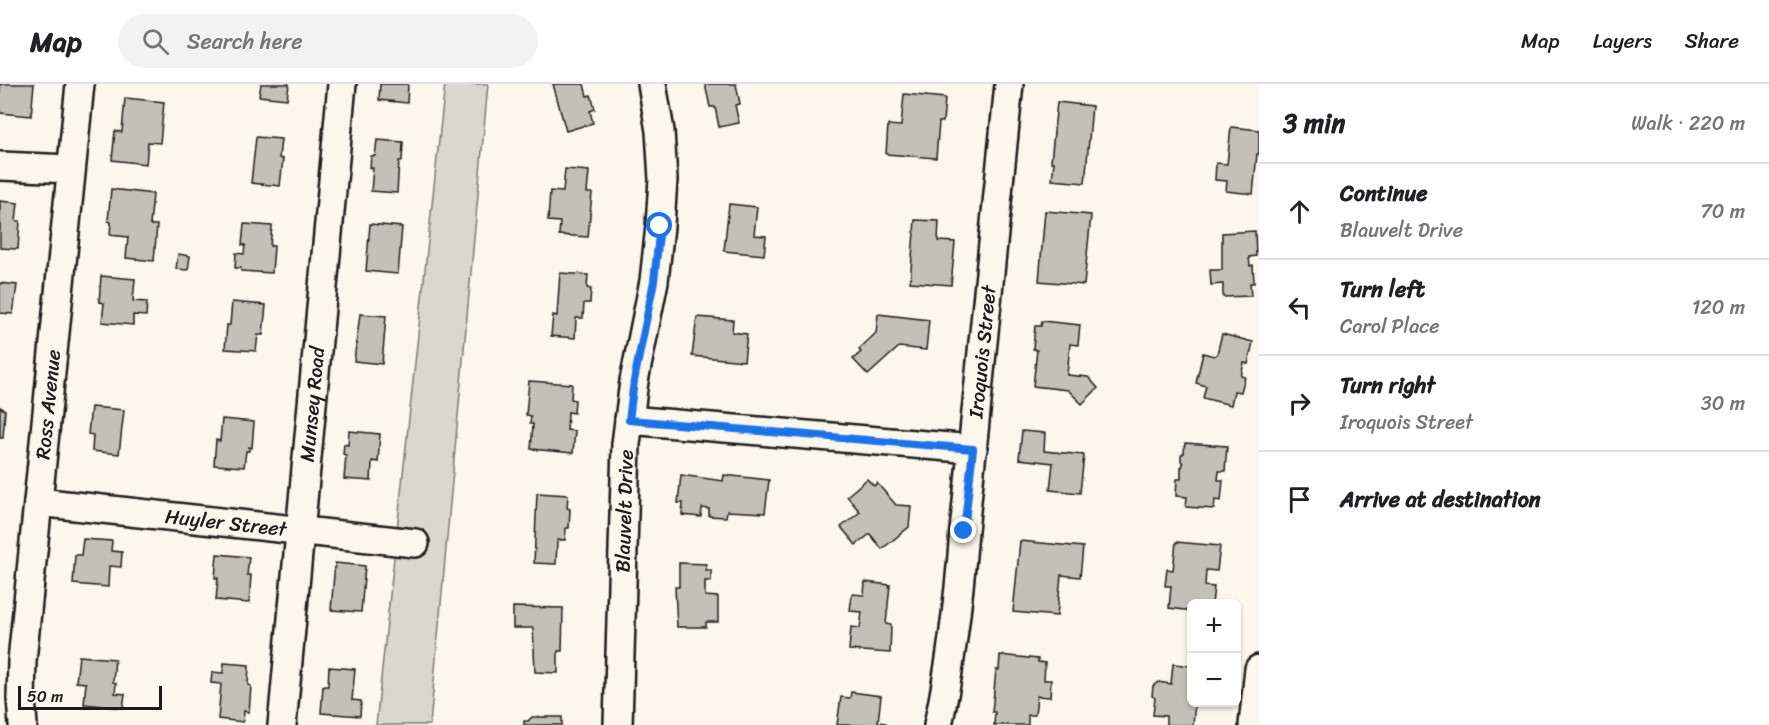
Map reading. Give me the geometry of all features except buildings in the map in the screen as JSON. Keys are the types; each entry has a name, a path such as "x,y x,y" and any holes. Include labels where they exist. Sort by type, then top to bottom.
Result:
{"street":[{"name":"Ross Avenue","path":"23,725 22,661 80,84"},
{"name":"Munsey Road","path":"282,725 342,84"},
{"name":"Blauvelt Drive","path":"618,725 629,420 634,381 654,281 663,178 660,132 652,84"},
{"name":"Iroquois Street","path":"938,725 949,675 959,603 964,531 1009,84"},
{"path":"0,166 71,169"},
{"path":"629,420 973,449"},
{"name":"Huyler Street","path":"38,502 415,543"},
{"path":"1253,725 1259,669"}],"shaded area":[{"path":"445,84 488,84 430,725 376,725"}],"route":[{"path":"660,226 654,281 634,381 629,420 973,449 964,531"}]}
